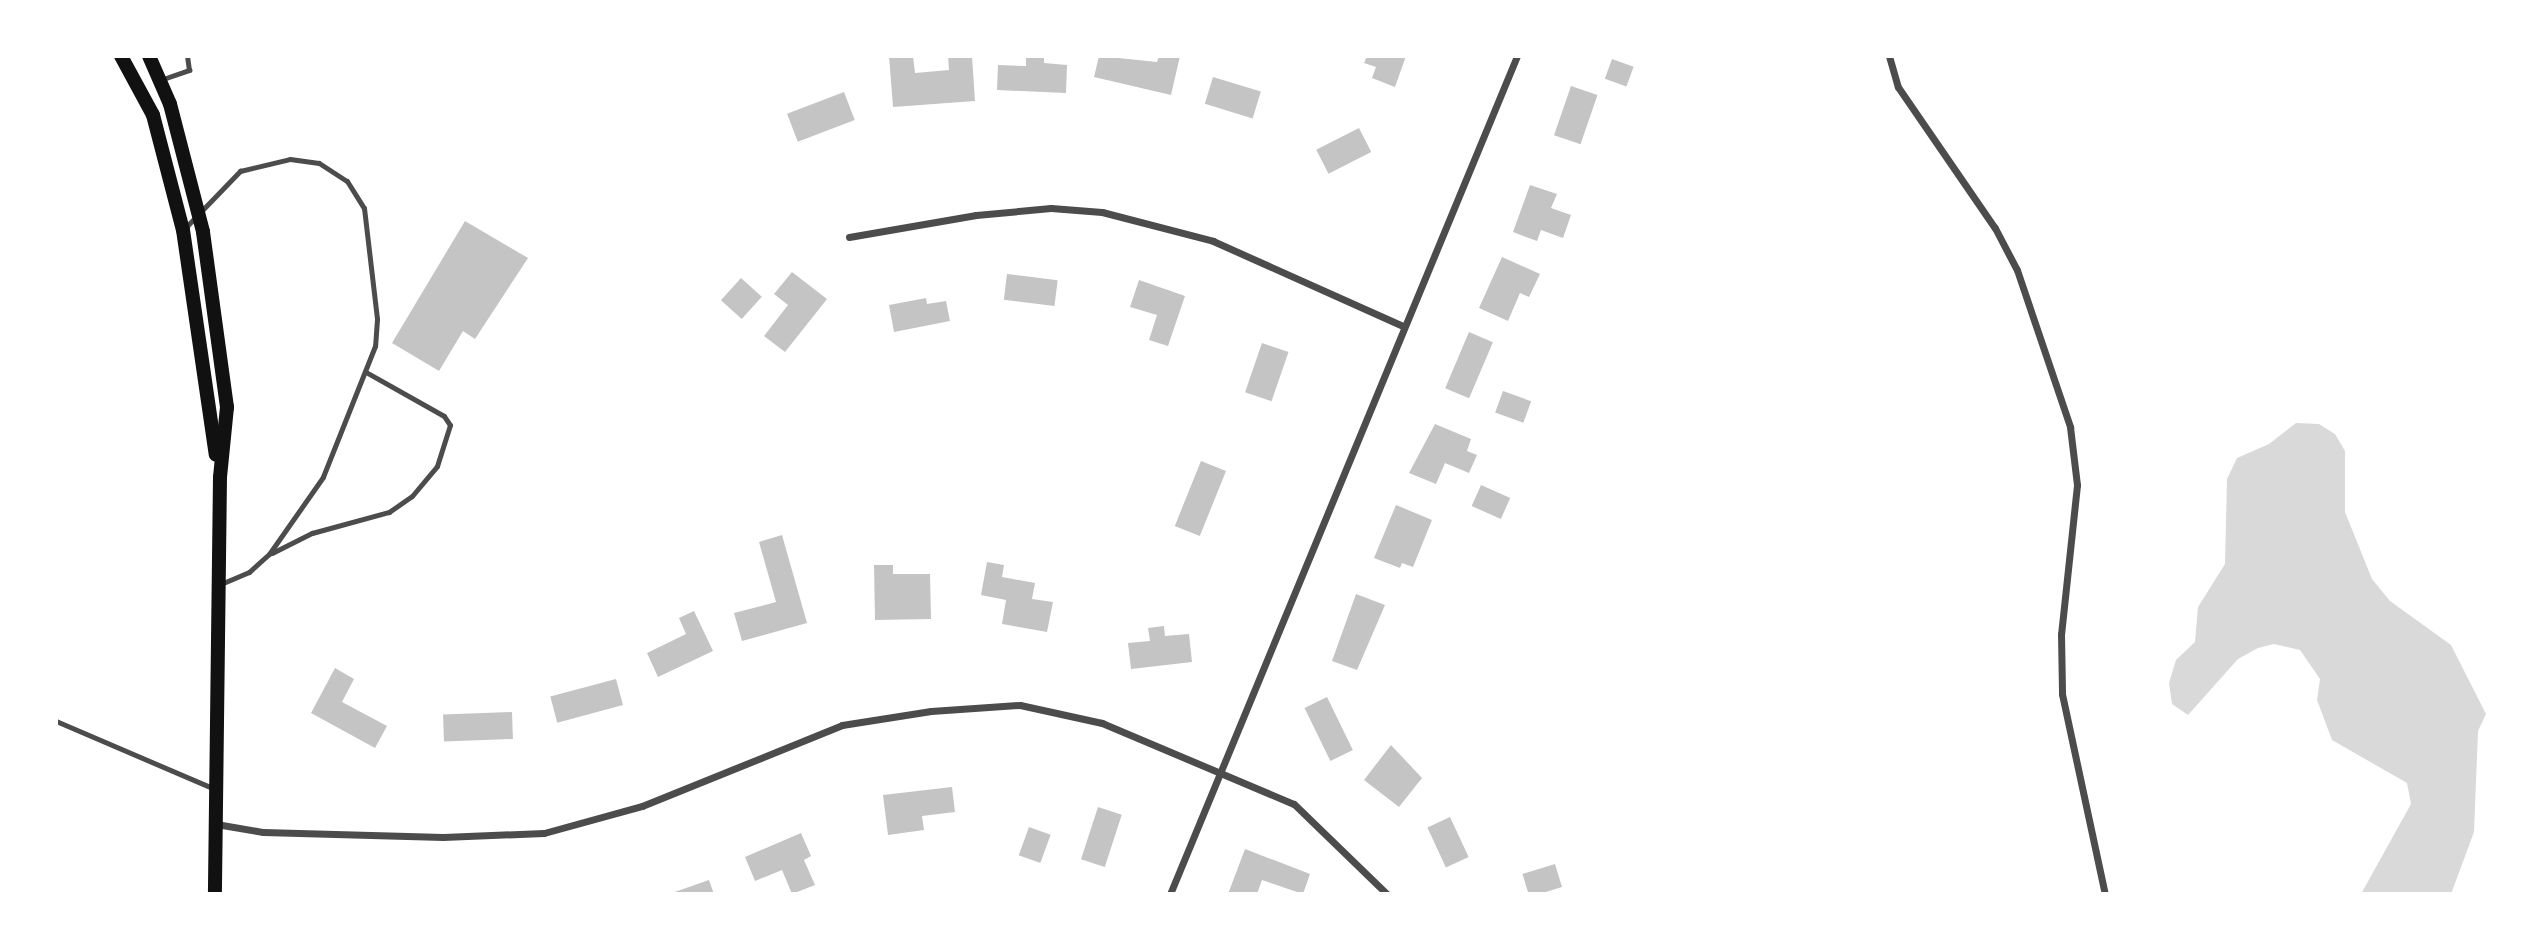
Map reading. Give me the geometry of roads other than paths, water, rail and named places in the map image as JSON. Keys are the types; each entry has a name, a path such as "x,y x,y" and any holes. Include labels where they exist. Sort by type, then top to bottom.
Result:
{"main road":[{"path":"121,56 153,115 183,230 220,477"},
{"path":"149,56 170,104 199,218 227,407 220,477 215,894"}],"street":[{"path":"1170,894 1517,56"},
{"path":"1889,56 1898,87 1995,228 2017,270 2070,427 2077,485 2061,634 2062,694 2105,894"},
{"path":"849,237 976,215 1051,208 1102,212 1213,241 1403,327"},
{"path":"216,824 263,832 429,837 544,833 642,806 842,726 931,711 1020,705 1102,723 1294,804 1387,894"}],"lane":[{"path":"160,80 189,69 187,56"},
{"path":"183,230 199,218 240,172 261,163 290,159 318,163 347,181 364,208 377,319 366,372 323,477 269,554 249,572 219,586"},
{"path":"269,554 312,533 389,512 412,496 437,466 450,425 444,416 366,372"},
{"path":"56,721 215,789"}]}
